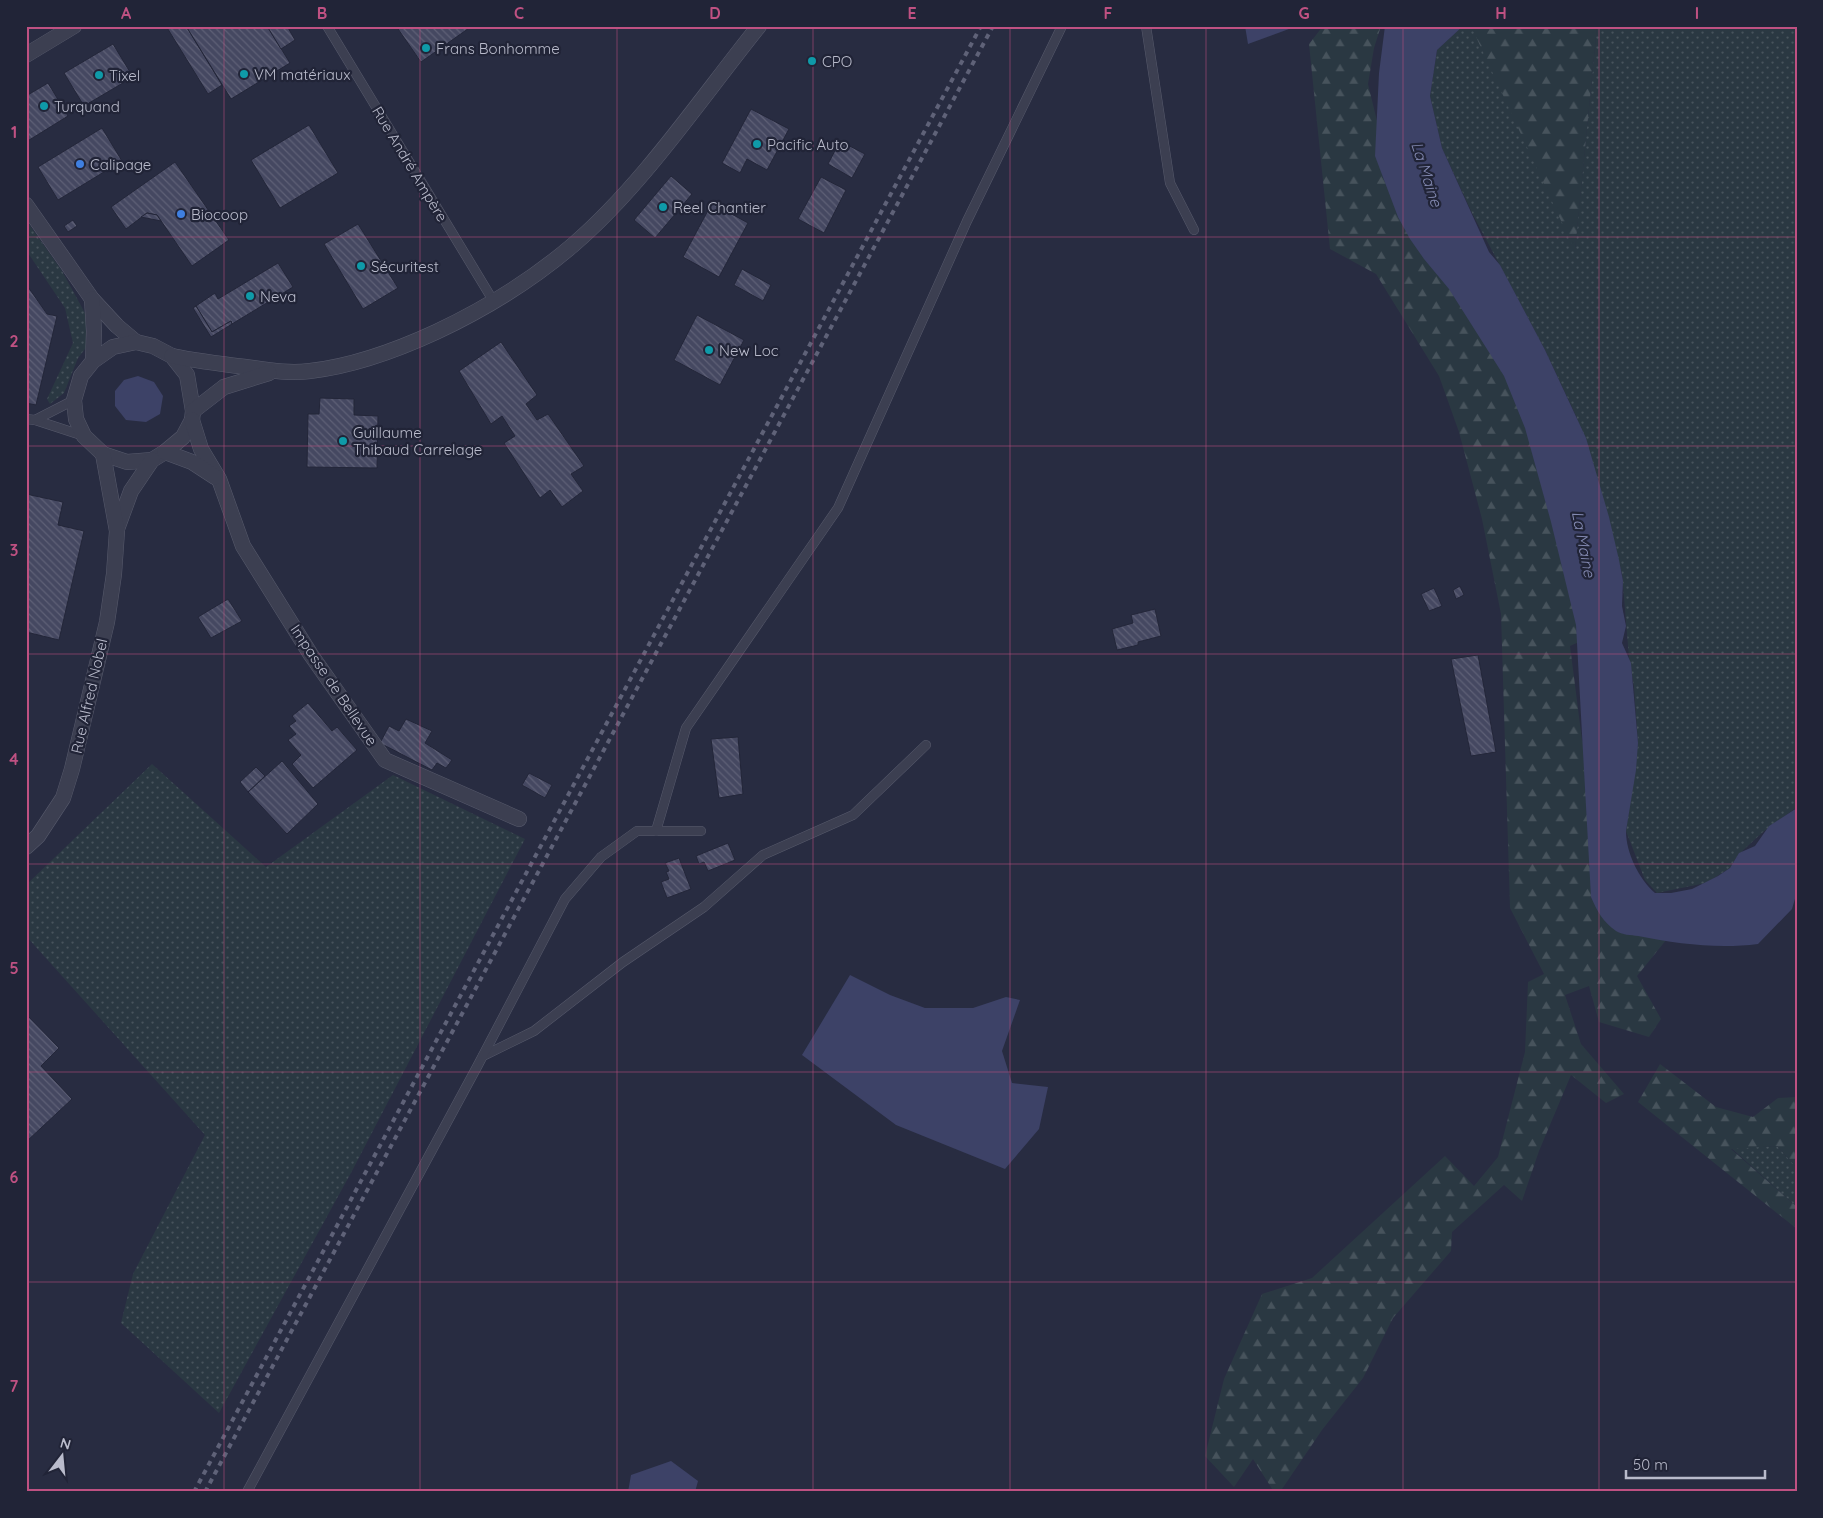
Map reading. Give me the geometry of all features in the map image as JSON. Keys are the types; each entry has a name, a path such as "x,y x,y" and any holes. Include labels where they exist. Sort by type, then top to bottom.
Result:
{"street":[{"path":"26,55 74,26"},
{"path":"152,460 127,462 103,454 84,436 76,419 74,400 81,376 92,361 113,347 136,342 153,346 172,356 274,372 310,372 386,353 464,319 494,302 540,271 573,245 600,220 658,154 759,26"},
{"path":"26,205 92,299 117,326 136,342"},
{"path":"92,299 94,331 92,361"},
{"path":"172,356 187,375 193,415"},
{"path":"117,531 132,491 152,460 183,437 193,415 224,387 274,372"},
{"name":"Impasse de Bellevue","path":"193,415 201,449 219,479 243,546 311,655 385,760 519,818"},
{"path":"165,452 192,462 219,479"},
{"path":"103,454 117,531"},
{"name":"Rue Alfred Nobel","path":"26,847 38,836 52,817 63,798 72,769 107,622 114,574 117,531"}],"lane":[{"name":"Rue André Ampère","path":"326,26 494,302"},
{"path":"656,831 686,728 838,508 967,221 1062,26"},
{"path":"1146,26 1170,182 1194,230"},
{"path":"31,419 74,400"},
{"path":"31,419 84,436"},
{"path":"483,1056 534,1032 623,962 704,907 763,855 853,815 926,745"},
{"path":"247,1492 566,899 601,857 637,831 702,831"}],"green space":[{"path":"1323,26 1381,26 1374,48 1368,84 1387,162 1528,406 1590,637 1570,646 1582,740 1600,761 1600,894 1671,934 1637,976 1661,1019 1649,1037 1599,1022 1589,986 1565,995 1581,1044 1624,1094 1606,1103 1571,1075 1539,1151 1522,1201 1504,1185 1452,1232 1451,1251 1393,1318 1363,1378 1322,1430 1280,1492 1274,1492 1253,1459 1234,1487 1205,1456 1224,1379 1262,1294 1312,1278 1445,1156 1474,1186 1498,1157 1525,1052 1528,982 1544,974 1510,908 1501,614 1482,519 1459,432 1439,376 1376,274 1330,249 1309,44"},
{"path":"1463,26 1476,26 1575,249 1597,26 1797,26 1797,807 1763,832 1738,855 1730,868 1706,883 1657,893 1645,880 1626,831 1638,743 1622,574 1577,418 1545,350 1472,213 1442,148 1430,96 1437,50"},
{"path":"1471,26 1597,26 1575,251"},
{"path":"26,220 62,271 85,313 89,344 78,358 64,393 50,404 47,399 73,343 65,308 26,250"},
{"path":"152,764 266,867 393,775 525,839 352,1171 219,1413 121,1323 133,1274 205,1135 26,936 26,885"},
{"path":"1660,1064 1716,1107 1753,1117 1778,1098 1797,1097 1797,1168 1777,1146 1731,1149 1797,1207 1797,1229 1638,1102"},
{"path":"1777,1146 1797,1168 1797,1207 1731,1148"}],"water":[{"path":"1245,26 1297,26 1248,44"},
{"name":"La Maine","path":"1385,26 1463,26 1437,50 1430,96 1442,148 1489,252 1500,265 1545,350 1586,438 1609,517 1623,581 1622,606 1626,626 1622,643 1631,663 1638,743 1636,770 1626,831 1628,848 1634,865 1644,881 1655,893 1671,893 1692,889 1730,868 1739,853 1755,846 1769,826 1797,808 1797,892 1792,909 1758,944 1698,945 1621,933 1611,928 1604,920 1591,897 1576,625 1551,522 1525,428 1504,376 1449,289 1410,239 1398,217 1375,156 1379,73"},
{"path":"138,376 154,382 163,396 160,414 146,422 126,420 115,406 115,391 124,380"},
{"path":"850,975 890,995 925,1008 973,1008 1006,997 1020,1000 1002,1051 1012,1083 1048,1087 1039,1129 1005,1169 896,1125 802,1055"},
{"path":"671,1461 698,1481 695,1492 628,1492 631,1475"}],"building":[{"path":"166,26 186,26 222,85 208,94"},
{"name":"VM matériaux","path":"186,26 267,26 290,63 231,99"},
{"path":"267,26 287,26 295,40 281,49"},
{"name":"Frans Bonhomme","path":"396,26 472,26 421,62"},
{"name":"Tixel","path":"113,44 133,77 84,106 64,73"},
{"name":"Turquand","path":"48,83 68,116 26,142 26,96"},
{"name":"Pacific Auto","path":"751,109 789,129 767,170 747,159 740,173 722,163"},
{"path":"309,125 338,173 280,208 251,160"},
{"name":"Calipage","path":"102,128 122,161 58,200 38,167"},
{"path":"840,141 865,154 852,178 828,164"},
{"name":"Biocoop","path":"175,162 229,240 192,266 157,215 147,213 126,229 111,207"},
{"name":"Reel Chantier","path":"671,176 692,194 655,238 634,220"},
{"path":"821,177 846,190 824,233 798,219"},
{"path":"712,203 748,223 719,277 683,257"},
{"path":"147,213 157,215 161,221 141,217"},
{"path":"73,220 77,226 68,232 64,226"},
{"name":"Sécuritest","path":"358,224 398,288 363,309 324,244"},
{"name":"Neva","path":"278,263 293,287 232,324 231,321 212,332 196,306 193,308 215,293 218,299"},
{"path":"742,269 771,285 763,301 734,285"},
{"path":"26,284 47,314 57,316 36,405 26,403"},
{"path":"196,306 212,332 231,321 232,324 211,337 193,308"},
{"name":"New Loc","path":"697,315 744,340 720,385 674,360"},
{"path":"501,342 537,395 526,404 537,420 548,414 584,466 571,474 583,491 562,507 550,490 540,498 504,443 515,436 502,416 491,424 459,371"},
{"name":"Guillaume Thibaud Carrelage","path":"320,398 354,399 354,415 378,416 377,468 307,467 308,414 319,414"},
{"path":"26,494 63,502 58,525 84,531 59,640 26,632"},
{"path":"1460,586 1464,595 1456,599 1453,590"},
{"path":"1434,588 1442,606 1429,611 1421,594"},
{"path":"228,599 242,621 211,638 198,617"},
{"path":"1155,609 1161,636 1138,642 1138,645 1117,650 1112,629 1133,623 1131,615"},
{"path":"1478,655 1496,752 1471,756 1451,659"},
{"path":"308,703 332,731 337,727 357,750 313,788 292,764 301,755 288,740 296,734 289,726 296,721 292,716"},
{"path":"406,719 432,731 425,743 452,760 446,768 437,763 432,770 380,743 389,726 399,731"},
{"path":"738,737 743,794 719,798 711,739"},
{"path":"282,761 318,804 287,834 248,792"},
{"path":"256,767 265,776 248,792 240,782"},
{"path":"529,773 552,785 545,798 522,785"},
{"path":"728,843 735,860 708,871 704,862 699,864 696,856"},
{"path":"679,858 691,889 667,898 661,882 669,879 666,872 669,871 665,863"},
{"path":"26,1014 59,1048 41,1066 72,1099 26,1142"}],"railway":[{"path":"194,1492 981,26"},
{"path":"205,1492 993,26"}],"place":[{"name":"Frans Bonhomme","path":"426,48"},
{"name":"CPO","path":"812,61"},
{"name":"VM matériaux","path":"244,74"},
{"name":"Tixel","path":"99,75"},
{"name":"Turquand","path":"44,106"},
{"name":"Pacific Auto","path":"757,144"},
{"name":"Calipage","path":"80,164"},
{"name":"Reel Chantier","path":"663,207"},
{"name":"Biocoop","path":"181,214"},
{"name":"Sécuritest","path":"361,266"},
{"name":"Neva","path":"250,296"},
{"name":"New Loc","path":"709,350"},
{"name":"Guillaume Thibaud Carrelage","path":"343,441"}]}
